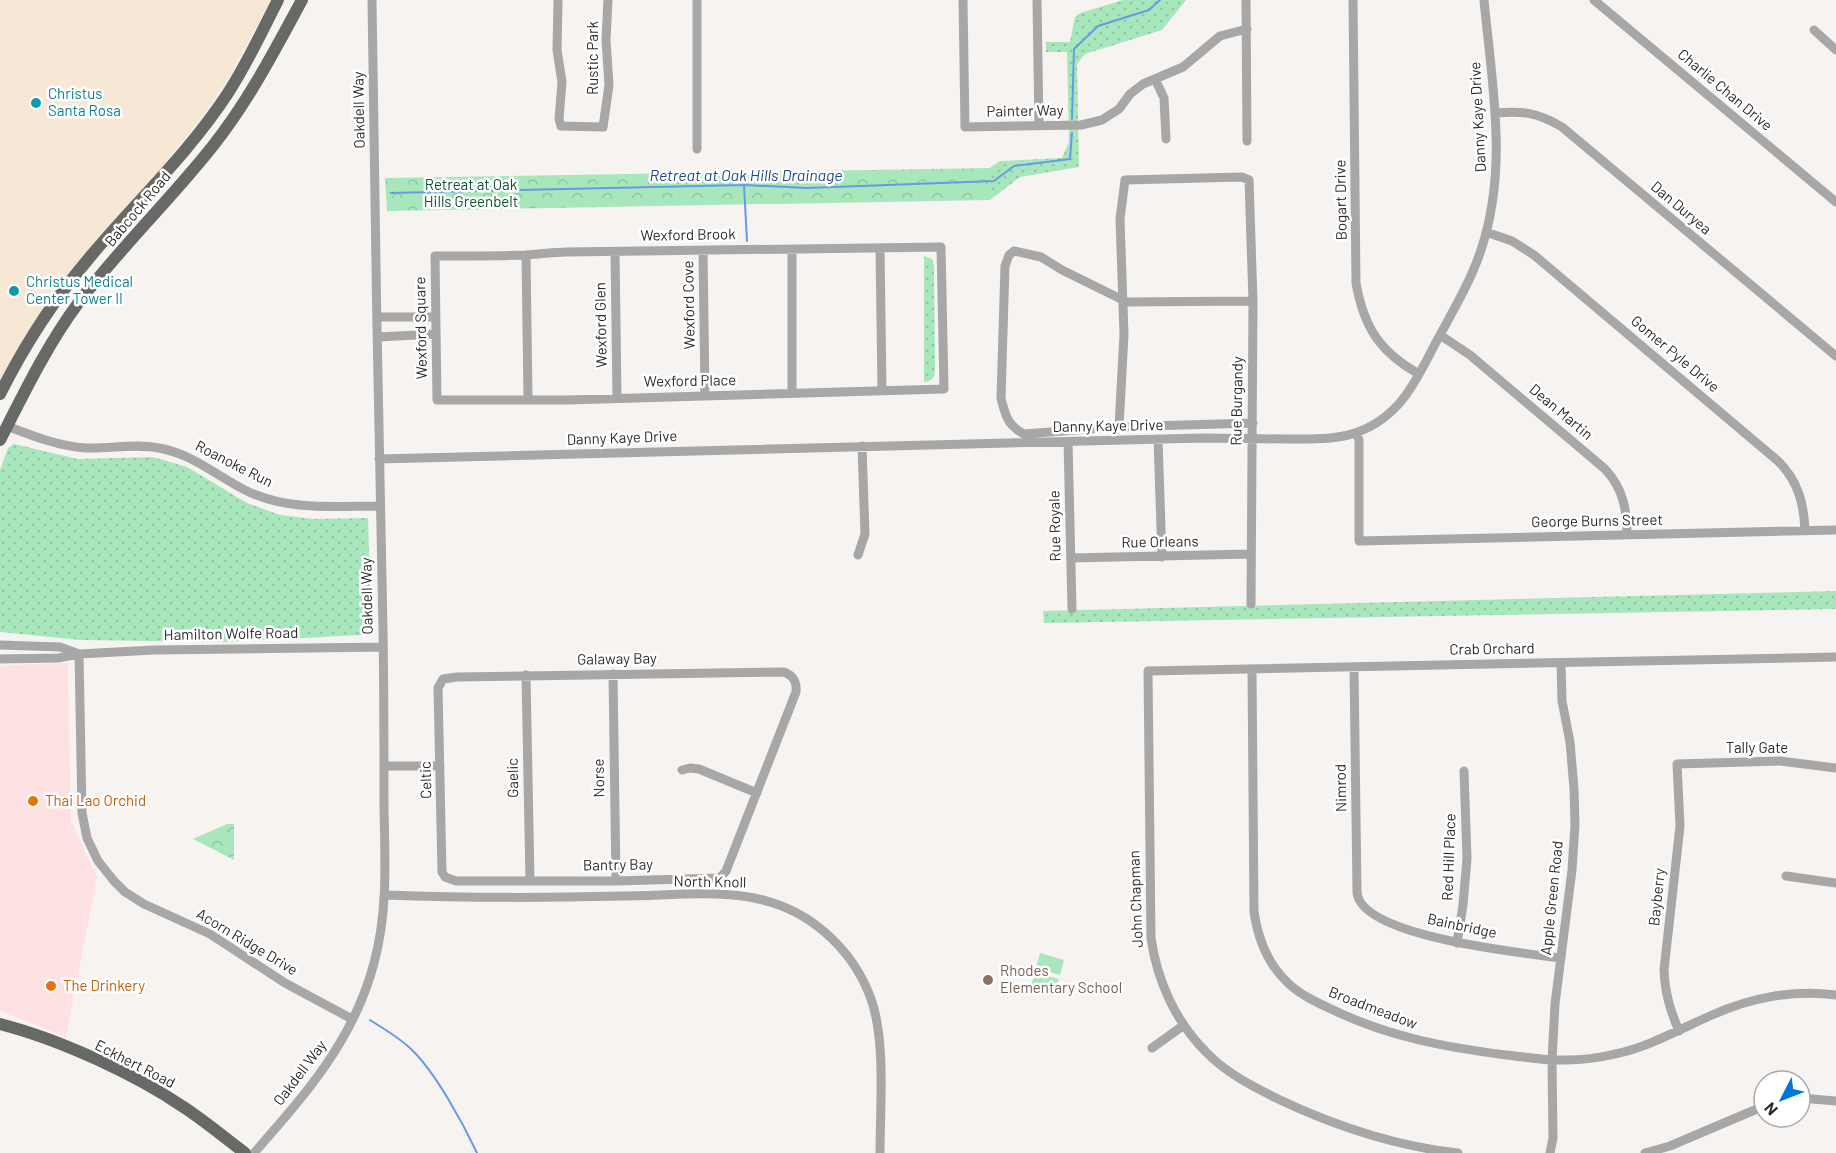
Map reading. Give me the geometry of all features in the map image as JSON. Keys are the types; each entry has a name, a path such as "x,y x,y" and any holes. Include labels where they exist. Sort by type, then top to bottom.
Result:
{"main road":[{"name":"Babcock Road","path":"0,394 63,291 90,256 169,169 228,92 278,0"},
{"name":"Babcock Road","path":"0,440 28,382 79,302 212,147 244,101 302,0"},
{"path":"90,256 106,270"},
{"name":"Eckhert Road","path":"0,1024 52,1041 153,1088 184,1107 244,1153"}],"street":[{"name":"Oakdell Way","path":"254,1153 324,1070 352,1019 374,964 384,914 383,647 372,0"},
{"name":"Rustic Park","path":"558,0 557,50 562,82 559,119 561,126 593,127 603,127 608,104 608,0"},
{"path":"697,149 698,0"},
{"name":"Painter Way","path":"963,0 965,127 1081,124 1102,120 1119,109 1126,92 1183,67 1220,36 1247,29"},
{"path":"1037,0 1039,126"},
{"path":"1246,0 1247,141"},
{"name":"Bogart Drive","path":"1353,0 1356,283 1369,326 1395,360 1419,374"},
{"name":"Danny Kaye Drive","path":"379,459 1158,439 1320,439 1356,433 1376,424 1393,411 1407,395 1468,281 1486,232 1495,190 1498,161 1484,0"},
{"name":"Charlie Chan Drive","path":"1594,0 1836,202"},
{"path":"1814,30 1836,50"},
{"path":"1155,79 1164,98 1166,140"},
{"name":"Dan Duryea","path":"1495,113 1530,113 1545,117 1562,127 1836,356"},
{"name":"Rue Burgandy","path":"1122,299 1120,219 1125,180 1242,177 1249,180 1253,301 1251,604"},
{"name":"Gomer Pyle Drive","path":"1486,232 1512,241 1534,255 1778,461 1789,473 1800,494 1804,531"},
{"name":"Wexford Brook","path":"435,256 756,248 792,250 941,247 944,389"},
{"path":"880,248 882,390"},
{"path":"792,250 792,393"},
{"name":"Wexford Cove","path":"703,251 705,395"},
{"path":"1253,301 1127,302 1041,257 1014,251 1009,255 1005,266 1001,399 1006,419 1015,430 1024,434 1119,427 1253,423"},
{"name":"Wexford Glen","path":"615,252 617,397"},
{"path":"526,255 528,398"},
{"name":"Wexford Square","path":"435,256 437,400"},
{"path":"1114,441 1119,427 1124,334 1122,299"},
{"path":"377,317 435,317"},
{"path":"412,317 412,336"},
{"path":"378,337 435,334"},
{"name":"Dean Martin","path":"1440,335 1470,355 1605,469 1619,488 1624,502 1627,535"},
{"name":"Wexford Place","path":"437,400 528,398 568,400 944,389"},
{"name":"Roanoke Run","path":"8,426 71,447 143,446 175,452 205,464 250,492 286,504 380,506"},
{"path":"1119,427 1125,440"},
{"name":"George Burns Street","path":"1356,433 1359,440 1359,541 1836,530"},
{"path":"1158,439 1162,557"},
{"name":"Rue Royale","path":"1068,442 1072,609"},
{"path":"858,555 865,534 862,446"},
{"name":"Rue Orleans","path":"1071,558 1250,554"},
{"name":"Hamilton Wolfe Road","path":"0,645 60,646 79,654"},
{"name":"Hamilton Wolfe Road","path":"0,659 58,658 79,654 203,649 383,647"},
{"name":"Acorn Ridge Drive","path":"79,654 82,813 90,844 105,871 123,890 144,904 210,933 285,983 352,1019"},
{"name":"Crab Orchard","path":"1148,672 1836,657"},
{"name":"Apple Green Road","path":"1553,1138 1552,1060 1555,1004 1572,870 1575,825 1570,742 1562,701 1561,663"},
{"name":"Nimrod","path":"1354,667 1357,900 1362,907"},
{"name":"Broadmeadow","path":"1252,669 1254,912 1263,947 1280,975 1305,996 1379,1030 1419,1042 1552,1060 1591,1059 1642,1047 1736,1006 1759,999 1806,993 1836,995"},
{"name":"Galaway Bay","path":"440,682 443,679 457,677 526,675 784,672 793,677"},
{"name":"John Chapman","path":"1148,672 1151,938 1160,978 1184,1025 1218,1064 1254,1087 1304,1111 1376,1137 1458,1153"},
{"name":"Norse","path":"612,674 616,881"},
{"name":"Gaelic","path":"526,675 530,881"},
{"name":"Bantry Bay","path":"445,877 456,881 616,881 720,878 726,871 796,692 796,682 793,677"},
{"name":"Celtic","path":"440,682 438,688 442,872 445,877"},
{"name":"Tally Gate","path":"1677,764 1780,762 1836,768"},
{"name":"Bayberry","path":"1677,764 1680,826 1664,970 1668,1005 1679,1030"},
{"path":"384,766 440,766"},
{"path":"682,770 699,769 757,793"},
{"name":"Red Hill Place","path":"1457,943 1467,858 1464,771"},
{"path":"1786,876 1836,883"},
{"name":"North Knoll","path":"385,895 478,898 735,896 770,902 798,914 813,922 839,945 860,975 872,1001 880,1045 880,1153"},
{"name":"Bainbridge","path":"1362,907 1397,925 1428,936 1457,943 1561,958"},
{"path":"1152,1048 1184,1025"},
{"path":"1812,1099 1836,1101"},
{"path":"1645,1153 1670,1146 1752,1111"},
{"path":"1550,1153 1553,1138"},
{"path":"1553,1138 1558,1153"}],"shaded area":[{"path":"0,0 271,0 231,74 207,111 150,182 0,382"},
{"path":"68,663 71,821 97,877 66,1037 0,1011 0,667"}],"green space":[{"path":"1123,0 1186,0 1162,30 1085,54 1077,64 1079,167 1020,177 990,200 990,168 1000,161 1062,158 1069,142 1067,52 1046,52 1046,42 1070,42 1075,17 1080,13"},
{"name":"Retreat at Oak Hills Greenbelt","path":"990,168 990,200 387,211 385,178"},
{"path":"924,256 932,259 934,266 935,372 934,377 924,382"},
{"path":"14,444 78,459 153,457 187,467 247,503 280,515 314,519 368,518 371,626 366,634 361,635 224,642 81,640 0,632 0,470 8,448"},
{"path":"1836,591 1836,609 1044,623 1043,611"},
{"path":"227,824 234,824 234,860 193,839"},
{"path":"1040,953 1064,960 1060,975 1036,968"},
{"path":"1035,973 1059,979 1054,994 1030,988"}],"waterway":[{"path":"1072,119 1074,49 1098,26 1149,10 1160,0"},
{"name":"Retreat at Oak Hills Drainage","path":"391,193 744,185 807,188 994,181 1014,166 1070,159 1072,133"},
{"path":"744,185 747,241"},
{"path":"370,1020 412,1050 430,1071 448,1098 477,1153"}],"place":[{"name":"Christus Santa Rosa","path":"36,103"},
{"name":"Christus Medical Center Tower II","path":"14,291"},
{"name":"Thai Lao Orchid","path":"33,801"},
{"name":"Rhodes Elementary School","path":"988,980"},
{"name":"The Drinkery","path":"51,986"}]}
